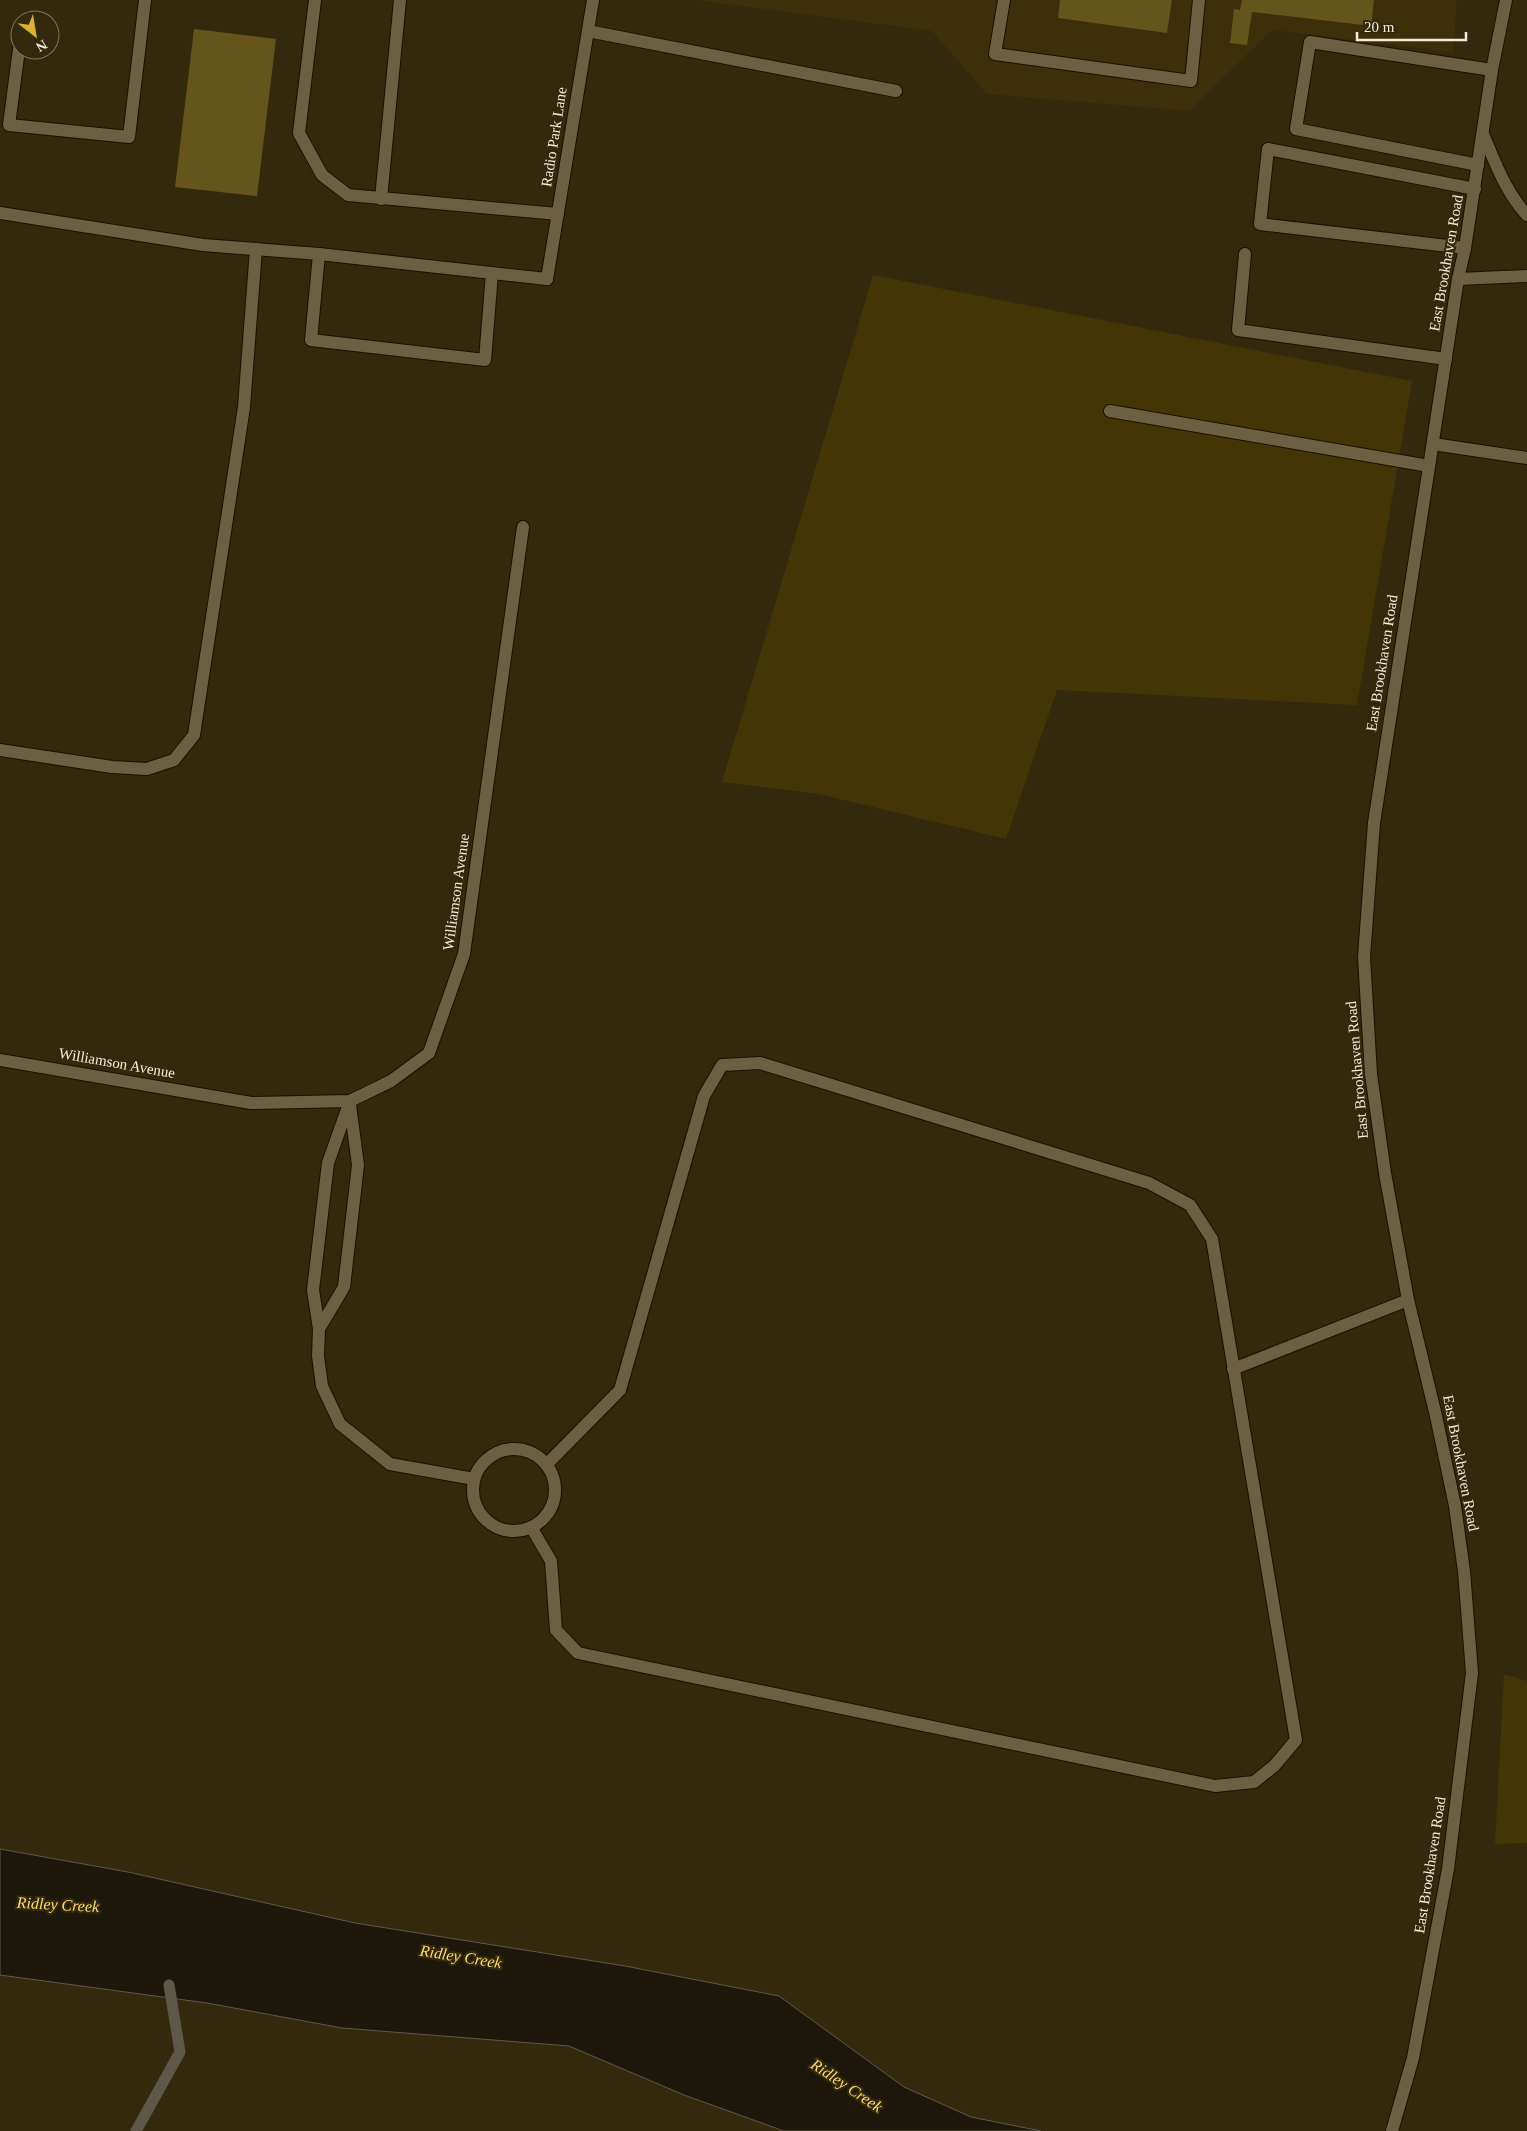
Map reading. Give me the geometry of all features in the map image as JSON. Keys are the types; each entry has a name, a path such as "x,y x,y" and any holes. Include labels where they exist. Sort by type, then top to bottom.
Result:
{"street":[{"path":"18,60 10,125 129,137 145,0"},
{"path":"315,0 299,133 322,175 348,195 558,214"},
{"path":"381,199 400,0"},
{"name":"Radio Park Lane","path":"492,273 547,279 593,0"},
{"path":"1004,0 995,54 1191,81 1199,0"},
{"name":"East Brookhaven Road","path":"1392,2131 1413,2058 1448,1869 1472,1673 1464,1571 1454,1506 1436,1416 1408,1300 1385,1173 1371,1074 1364,957 1374,823 1458,279 1475,189 1492,70 1506,0"},
{"path":"588,32 896,91"},
{"path":"1478,165 1296,129 1310,42 1492,70"},
{"path":"1483,134 1501,176 1519,207 1527,215"},
{"path":"1465,248 1260,224 1268,148 1475,189"},
{"path":"0,212 203,244 319,254 492,273 485,360 311,340 319,254"},
{"path":"0,750 112,767 147,769 174,760 194,735 244,407 256,249"},
{"path":"1245,254 1238,330 1446,359"},
{"path":"1458,279 1527,276"},
{"path":"1110,411 1429,466"},
{"path":"1433,444 1527,458"},
{"name":"Williamson Avenue","path":"0,1060 252,1103 350,1100 391,1081 429,1053 464,954 523,527"},
{"path":"531,1527 550,1561 556,1630 578,1653 1215,1786 1254,1782 1274,1766 1296,1740 1212,1239 1190,1205 1149,1183 760,1063 722,1065 704,1096 620,1390 547,1464"},
{"path":"319,1329 344,1287 358,1165 350,1100"},
{"path":"350,1100 328,1163 313,1290 319,1329 318,1356 322,1386 340,1424 390,1464 474,1480"},
{"path":"1234,1369 1408,1300"},
{"path":"515,1448 532,1452 547,1464 555,1481 554,1499 546,1516 531,1527 513,1531 495,1527 481,1515 473,1498 474,1480 482,1463 497,1452 515,1448"}],"shaded area":[{"path":"695,0 1457,0 1453,52 1272,30 1189,111 987,94 932,31"},
{"path":"873,275 1412,381 1357,705 1057,690 1006,839 819,794 722,782"},
{"path":"1504,1674 1527,1681 1527,1843 1495,1844"}],"water":[{"name":"Ridley Creek","path":"0,1849 128,1872 355,1923 625,1966 779,1996 904,2087 971,2117 1041,2131 784,2131 684,2095 569,2046 342,2028 207,2003 0,1975"}],"building":[{"path":"1060,0 1172,0 1167,33 1058,18"},
{"path":"1242,0 1374,0 1371,26 1252,12 1247,45 1230,43 1234,9 1240,10"},
{"path":"194,29 276,39 257,196 175,187"}],"waterway":[{"path":"136,2131 180,2052 169,1985"}]}
